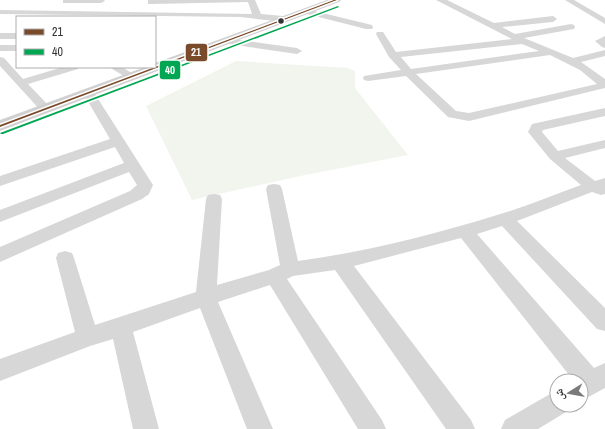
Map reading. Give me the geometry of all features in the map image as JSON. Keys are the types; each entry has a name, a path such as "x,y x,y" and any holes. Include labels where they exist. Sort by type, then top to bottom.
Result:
{"main road":[{"path":"156,68 306,11 319,2 336,0"},
{"path":"2,122 90,93 155,68"}],"street":[{"path":"66,1 109,0"},
{"path":"191,0 224,14"},
{"path":"139,1 251,0 256,15"},
{"path":"380,34 393,55 452,114 469,117 605,85 594,74 573,61 519,39 491,26 470,13 440,0"},
{"path":"569,0 605,22"},
{"path":"70,16 86,9 96,1"},
{"path":"0,11 11,3"},
{"path":"0,11 157,16 224,14 256,15 283,19"},
{"path":"306,11 369,27"},
{"path":"491,26 553,18"},
{"path":"393,55 519,39 571,27"},
{"path":"0,36 16,36"},
{"path":"605,39 600,41 605,45"},
{"path":"225,41 296,51"},
{"path":"0,48 16,48"},
{"path":"368,78 552,52"},
{"path":"573,61 605,53"},
{"path":"0,60 20,83 46,108"},
{"path":"20,83 71,68"},
{"path":"116,68 132,77"},
{"path":"0,255 143,190 146,184 118,141 90,93"},
{"path":"600,187 555,156 535,132 537,127 605,112"},
{"path":"0,181 118,141"},
{"path":"555,156 605,144"},
{"path":"0,216 134,165"},
{"path":"0,370 88,337 282,273 340,262 465,231 600,187"},
{"path":"274,189 282,273 373,429"},
{"path":"214,199 206,297 260,429"},
{"path":"505,219 605,322"},
{"path":"465,231 592,382"},
{"path":"65,258 88,337"},
{"path":"340,262 462,429"},
{"path":"121,327 146,429"},
{"path":"514,429 549,408"}],"shaded area":[{"path":"236,61 348,68 355,71 355,88 408,155 305,175 192,200 146,106"}],"transit line":[{"name":"21","path":"156,68 336,0"},
{"name":"40","path":"2,133 338,7"},
{"name":"21","path":"0,126 155,68"}]}
